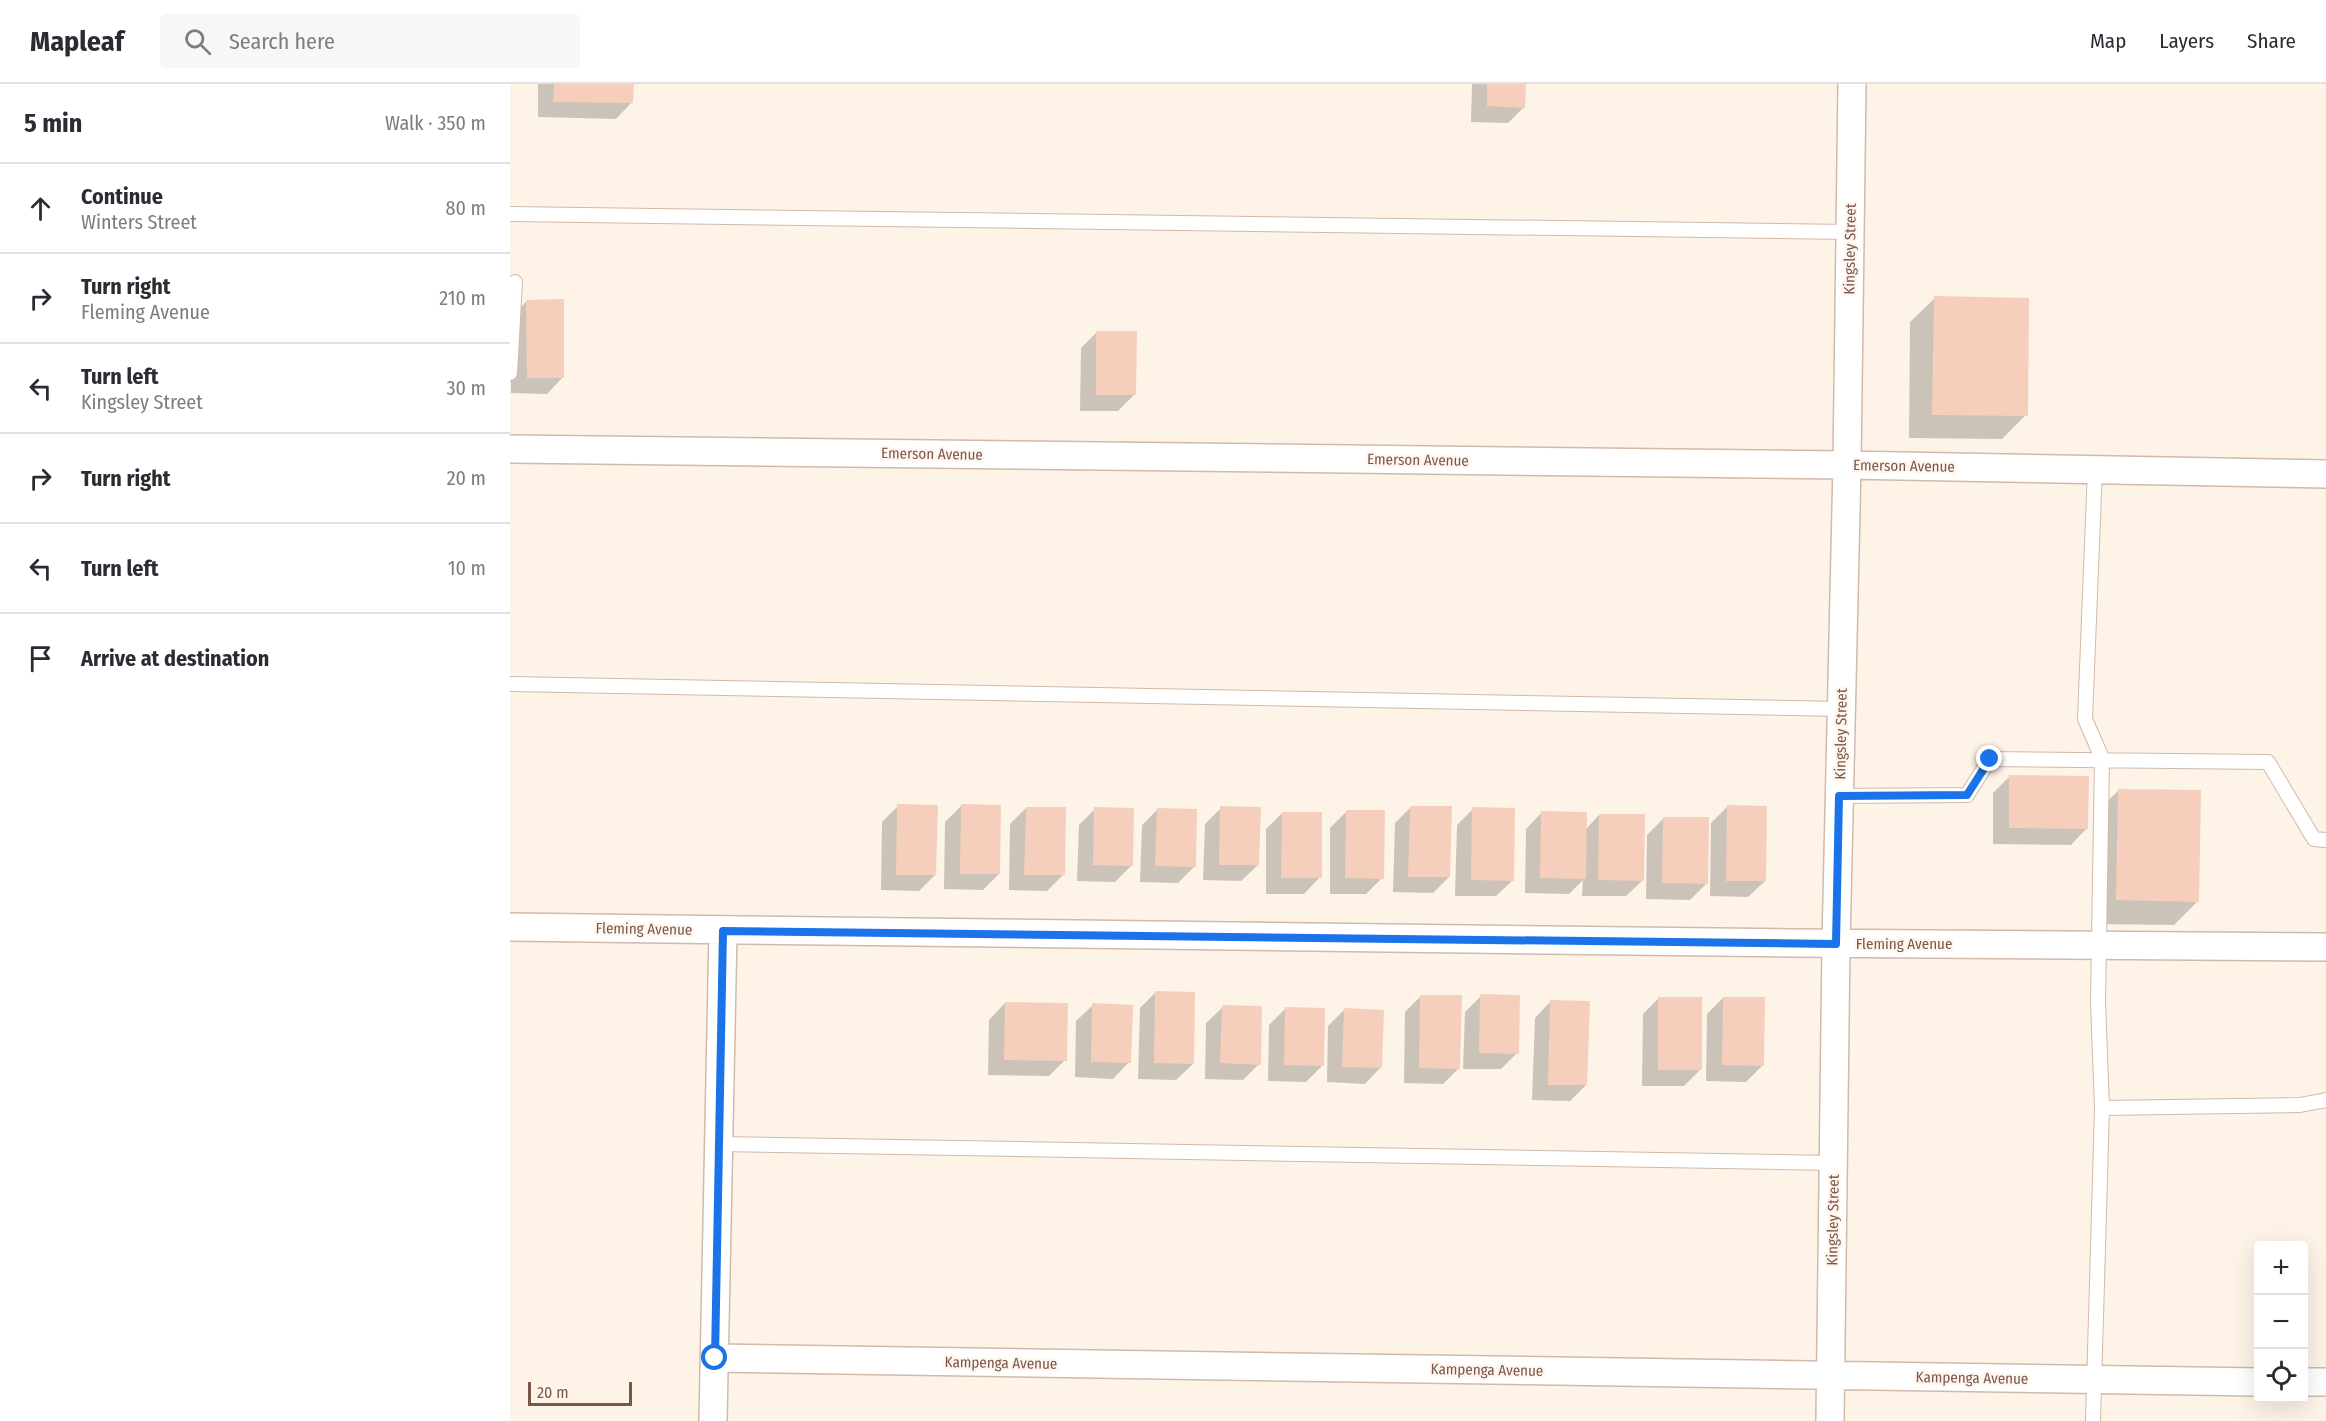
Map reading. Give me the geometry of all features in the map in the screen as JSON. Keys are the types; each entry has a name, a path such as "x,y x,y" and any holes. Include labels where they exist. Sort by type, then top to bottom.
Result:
{"street":[{"name":"Kingsley Street","path":"1830,1421 1836,944 1847,465 1852,84"},
{"name":"Emerson Avenue","path":"510,449 1847,465 2326,474"},
{"name":"Fleming Avenue","path":"510,927 1836,944 2326,947"},
{"path":"713,1421 723,931"},
{"name":"Kampenga Avenue","path":"715,1358 2254,1382"},
{"path":"2308,1382 2326,1382"}],"lane":[{"path":"510,214 1850,232"},
{"path":"510,372 514,282"},
{"path":"2093,1421 2102,1108 2098,1002 2102,758 2085,719 2095,469"},
{"path":"510,684 1841,709"},
{"path":"1839,796 1967,795 1990,759 2102,758 2268,762 2314,839 2326,840"},
{"path":"2102,1108 2300,1105 2326,1100"},
{"path":"719,1144 1833,1162"}],"building":[{"path":"554,84 634,84 633,103 553,102"},
{"path":"1487,84 1526,84 1525,108 1487,106"},
{"path":"1934,296 2029,298 2028,416 1932,415"},
{"path":"564,299 564,378 527,378 526,300"},
{"path":"1096,331 1137,331 1136,395 1096,395"},
{"path":"2009,775 2089,776 2088,829 2009,828"},
{"path":"2118,789 2201,790 2199,902 2116,900"},
{"path":"897,804 938,805 936,875 896,875"},
{"path":"961,804 1001,805 1000,874 960,874"},
{"path":"1727,805 1767,806 1766,881 1726,881"},
{"path":"1220,806 1261,807 1259,865 1219,865"},
{"path":"1410,806 1452,806 1450,877 1408,877"},
{"path":"1026,807 1066,807 1065,875 1024,875"},
{"path":"1094,807 1134,808 1133,866 1093,865"},
{"path":"1472,807 1515,808 1514,881 1471,880"},
{"path":"1157,808 1197,809 1196,867 1155,866"},
{"path":"1346,810 1385,810 1384,879 1345,878"},
{"path":"1541,811 1587,812 1586,879 1540,878"},
{"path":"1282,812 1322,812 1322,878 1281,878"},
{"path":"1599,814 1645,814 1644,881 1598,880"},
{"path":"1663,817 1709,817 1708,884 1662,883"},
{"path":"1155,991 1195,992 1194,1064 1154,1063"},
{"path":"1480,994 1520,995 1519,1054 1479,1053"},
{"path":"1420,995 1462,995 1460,1069 1419,1068"},
{"path":"1658,997 1702,997 1702,1070 1658,1070"},
{"path":"1723,997 1765,997 1764,1066 1722,1065"},
{"path":"1550,1000 1590,1001 1587,1085 1548,1085"},
{"path":"1005,1002 1068,1003 1067,1061 1004,1060"},
{"path":"1092,1003 1133,1005 1131,1063 1091,1062"},
{"path":"1222,1005 1262,1006 1261,1065 1220,1063"},
{"path":"1285,1007 1325,1008 1324,1066 1284,1065"},
{"path":"1344,1008 1384,1010 1382,1068 1342,1067"}],"route":[{"path":"715,1358 723,931 1836,944 1839,796 1967,795 1990,759"}]}
